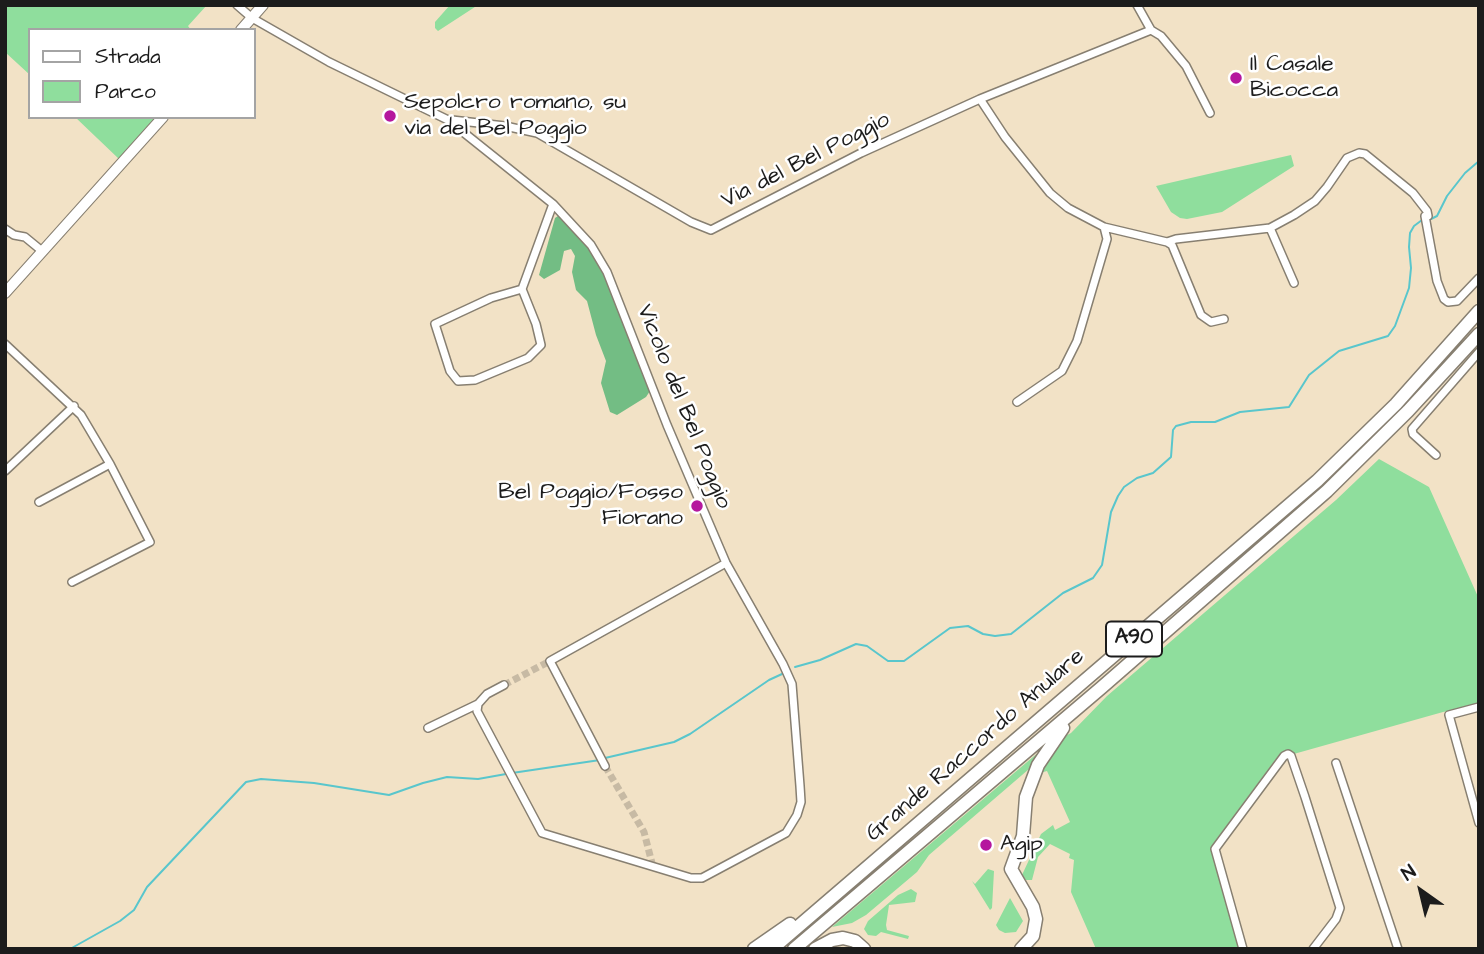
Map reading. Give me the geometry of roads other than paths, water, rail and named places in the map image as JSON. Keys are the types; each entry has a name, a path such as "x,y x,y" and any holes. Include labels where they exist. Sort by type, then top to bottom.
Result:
{"highway":[{"name":"Grande Raccordo Anulare","path":"772,949 1317,481 1396,404 1479,312"},
{"name":"Grande Raccordo Anulare","path":"794,949 1101,688 1343,476 1417,402 1479,334"},
{"path":"1021,949 1033,936 1036,923 1033,907 1011,869 1023,836 1026,797 1038,765 1052,743 1101,688"},
{"path":"754,949 845,886"},
{"path":"815,949 832,940 843,938 855,941 864,949"}],"street":[{"name":"Vicolo del Bel Poggio","path":"237,5 251,18 329,62 448,120 553,204 577,228 604,264 667,425 726,564 792,684 800,802 797,816 786,833 702,878 691,878 542,833 477,711 478,704"},
{"path":"243,28 263,5"},
{"path":"1137,5 1151,30 1164,39 1186,66 1210,113"},
{"path":"1151,30 980,99 1005,137 1050,193 1068,208 1104,227 1167,242 1269,228 1315,201 1348,159 1359,153 1365,154 1413,193 1426,213 1437,281 1444,299 1457,301 1479,278"},
{"name":"Via del Bel Poggio","path":"448,120 505,126 537,133 691,222 711,230 861,153 980,99"},
{"path":"5,293 161,119"},
{"path":"522,289 491,298 435,324 450,371 458,381 475,380 528,358 538,349 541,341 522,289 553,204"},
{"path":"1017,402 1062,372 1077,341 1107,239 1104,227"},
{"path":"1269,228 1294,283"},
{"path":"5,229 25,237 42,251"},
{"path":"1167,242 1175,252 1201,315 1211,322 1224,319"},
{"path":"5,344 74,406 110,464 149,542 72,582"},
{"path":"1436,455 1413,434 1412,429 1479,352"},
{"path":"5,471 74,406"},
{"path":"39,502 110,464"},
{"path":"605,766 550,661 726,564"},
{"path":"428,728 478,704 487,694 504,685"},
{"path":"1479,707 1449,715 1479,823"},
{"path":"1243,949 1214,851 1288,754 1305,797 1340,908 1336,919 1313,949"},
{"path":"1336,763 1398,949"}],"waterway":[{"path":"1431,219 1437,216 1447,196 1465,173 1479,161"},
{"path":"795,667 820,660 856,644 867,646 888,661 904,661 950,628 968,626 983,634 1011,634 1063,593 1093,578 1102,565 1111,512 1118,496 1124,487 1137,478 1153,473 1171,457 1173,430 1176,426 1191,422 1215,422 1240,412 1289,407 1309,375 1339,351 1388,336 1395,326 1409,288 1410,233 1422,220"},
{"path":"605,758 674,742 782,674"},
{"path":"512,773 600,760"},
{"path":"70,949 120,921 134,910 147,887 246,782 261,779 314,783 389,795 447,777 478,779 506,774"}],"tunnel":[{"path":"504,685 550,661"},
{"path":"605,766 644,832 653,867"}],"place":[{"name":"Il Casale Bicocca","path":"1236,78"},
{"name":"Sepolcro romano, su via del Bel Poggio","path":"390,116"},
{"name":"Bel Poggio/Fosso Fiorano","path":"697,506"},
{"name":"Agip","path":"986,845"}]}
